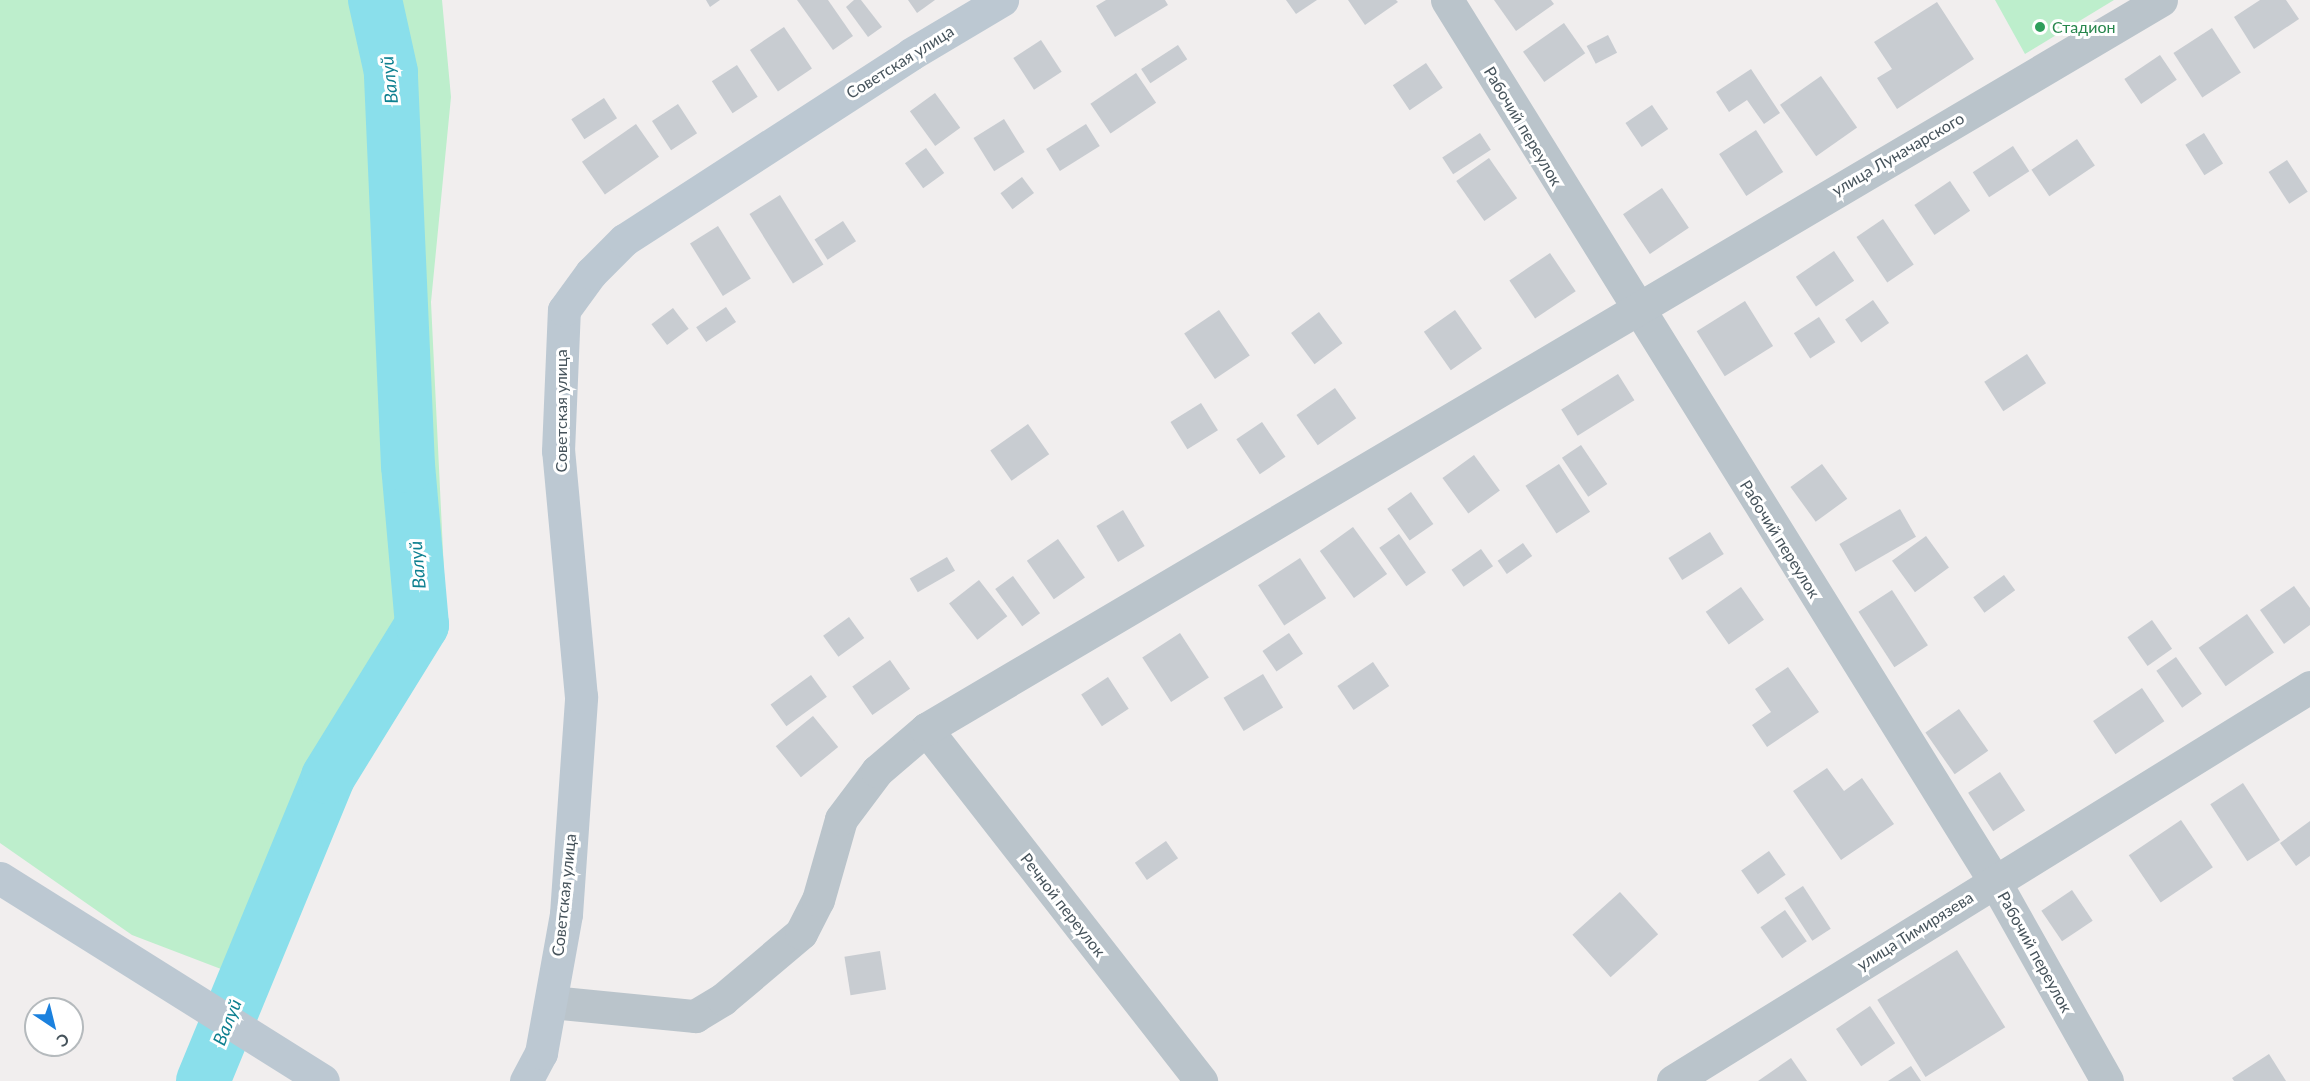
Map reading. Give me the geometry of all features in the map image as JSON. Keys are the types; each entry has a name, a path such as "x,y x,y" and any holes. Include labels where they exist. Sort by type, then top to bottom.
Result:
{"main road":[{"name":"Советская улица","path":"526,1081 541,1053 566,914 581,698 558,452 564,310 591,273 624,240 911,54 1002,0"},
{"path":"0,878 323,1081"}],"street":[{"name":"Рабочий переулок","path":"1446,0 1635,308 1995,882 2107,1081"},
{"name":"улица Луначарского","path":"550,1002 694,1016 723,999 801,933 818,900 841,819 877,771 926,729 1635,308 2161,0"},
{"name":"улица Тимирязева","path":"1673,1081 2310,687"},
{"name":"Речной переулок","path":"926,729 1201,1081"}],"green space":[{"path":"0,0 442,0 451,97 431,302 447,634 323,821 255,982 132,935 0,843"},
{"name":"Стадион","path":"1995,0 2114,0 2025,54"}],"building":[{"path":"706,0 720,0 710,7"},
{"path":"797,0 828,0 853,36 833,50"},
{"path":"854,0 861,0 882,27 868,37 846,7"},
{"path":"908,0 935,0 917,13"},
{"path":"1106,0 1165,0 1168,5 1115,37 1096,6"},
{"path":"1286,0 1317,0 1296,14"},
{"path":"1348,0 1396,0 1398,2 1365,25"},
{"path":"1494,0 1551,0 1554,4 1516,31"},
{"path":"2260,0 2286,0 2299,19 2254,49 2234,17"},
{"path":"1937,2 1974,59 1897,109 1877,78 1892,69 1874,42"},
{"path":"1564,23 1585,53 1544,82 1523,52"},
{"path":"784,27 812,68 778,91 750,50"},
{"path":"2212,28 2241,72 2202,98 2173,53"},
{"path":"1608,35 1617,53 1596,64 1587,46"},
{"path":"1041,40 1062,72 1034,90 1013,58"},
{"path":"1178,45 1187,59 1150,83 1141,69"},
{"path":"2160,55 2177,80 2141,104 2124,79"},
{"path":"1426,63 1443,88 1410,110 1393,85"},
{"path":"737,65 758,97 733,113 712,81"},
{"path":"1751,69 1780,113 1764,124 1747,100 1729,112 1716,92"},
{"path":"1136,73 1156,103 1111,134 1090,104"},
{"path":"1821,76 1857,128 1816,156 1780,105"},
{"path":"935,93 960,128 935,146 910,111"},
{"path":"604,98 617,118 584,139 571,119"},
{"path":"678,104 697,133 671,150 652,121"},
{"path":"1652,105 1668,129 1642,147 1625,123"},
{"path":"1004,119 1025,152 994,171 973,138"},
{"path":"636,124 659,157 605,195 582,162"},
{"path":"1086,124 1100,146 1060,171 1046,149"},
{"path":"1756,130 1783,172 1746,196 1719,154"},
{"path":"1480,133 1491,150 1453,174 1442,158"},
{"path":"2204,133 2223,164 2204,175 2185,145"},
{"path":"2077,139 2095,166 2049,196 2031,170"},
{"path":"2013,146 2029,171 1989,197 1973,172"},
{"path":"926,148 944,173 923,188 905,163"},
{"path":"1489,158 1517,198 1484,221 1456,181"},
{"path":"2287,160 2308,192 2289,204 2269,172"},
{"path":"1022,177 1034,193 1012,209 1000,193"},
{"path":"1950,181 1970,211 1934,235 1914,205"},
{"path":"1662,188 1689,228 1650,254 1623,214"},
{"path":"780,195 823,265 793,284 749,214"},
{"path":"1883,219 1914,265 1887,282 1856,237"},
{"path":"843,221 856,241 828,260 814,240"},
{"path":"718,226 751,279 723,296 690,243"},
{"path":"1834,251 1854,281 1816,307 1796,277"},
{"path":"1550,253 1576,291 1535,319 1509,280"},
{"path":"1873,300 1889,323 1861,342 1845,320"},
{"path":"1745,301 1773,346 1725,376 1697,331"},
{"path":"726,307 736,322 706,342 696,327"},
{"path":"673,308 689,329 667,345 651,324"},
{"path":"1219,310 1250,356 1215,379 1184,333"},
{"path":"1455,310 1482,349 1451,370 1424,332"},
{"path":"1319,312 1342,343 1315,364 1291,333"},
{"path":"1819,317 1835,342 1810,358 1794,333"},
{"path":"2027,354 2046,383 2003,411 1984,382"},
{"path":"1618,374 1634,400 1578,436 1561,410"},
{"path":"1335,388 1356,418 1318,445 1296,415"},
{"path":"1201,403 1218,430 1187,449 1170,422"},
{"path":"1262,422 1285,457 1260,474 1236,439"},
{"path":"1028,424 1049,454 1012,481 990,450"},
{"path":"1581,445 1607,484 1588,497 1562,458"},
{"path":"1474,455 1500,491 1468,514 1442,478"},
{"path":"1559,464 1590,512 1556,534 1525,486"},
{"path":"1822,464 1847,499 1816,522 1790,487"},
{"path":"1411,492 1433,524 1410,541 1387,509"},
{"path":"1900,509 1916,537 1855,572 1839,544"},
{"path":"1123,510 1145,546 1118,562 1096,526"},
{"path":"1353,527 1387,574 1354,598 1320,551"},
{"path":"1710,532 1724,554 1682,580 1668,558"},
{"path":"1399,534 1426,573 1406,586 1379,548"},
{"path":"1926,536 1949,568 1915,592 1892,561"},
{"path":"1058,539 1085,578 1054,599 1027,561"},
{"path":"1523,543 1532,556 1507,574 1498,561"},
{"path":"1481,549 1493,566 1464,587 1452,570"},
{"path":"947,557 955,571 918,592 910,578"},
{"path":"1300,558 1326,598 1284,625 1258,585"},
{"path":"2004,575 2015,590 1984,613 1973,597"},
{"path":"1013,576 1040,613 1022,626 995,589"},
{"path":"979,580 1007,616 977,640 949,603"},
{"path":"2294,586 2310,608 2310,625 2284,644 2260,610"},
{"path":"1741,587 1764,620 1729,644 1706,612"},
{"path":"1892,590 1928,645 1894,667 1858,612"},
{"path":"2247,614 2274,653 2226,686 2199,648"},
{"path":"849,617 864,638 838,657 823,636"},
{"path":"2152,620 2172,649 2148,666 2127,637"},
{"path":"1180,633 1209,677 1171,702 1142,658"},
{"path":"1289,633 1303,654 1276,672 1262,651"},
{"path":"2176,657 2202,694 2182,708 2156,671"},
{"path":"890,660 910,689 872,715 852,686"},
{"path":"1373,662 1389,686 1354,710 1337,686"},
{"path":"1788,667 1819,712 1767,747 1752,725 1771,712 1755,689"},
{"path":"1263,674 1283,707 1244,731 1224,698"},
{"path":"811,675 827,697 786,726 771,704"},
{"path":"1108,677 1129,709 1102,726 1081,694"},
{"path":"2142,688 2164,721 2115,754 2093,721"},
{"path":"1959,709 1988,751 1955,774 1925,733"},
{"path":"813,716 838,747 801,777 776,746"},
{"path":"1827,768 1844,791 1862,778 1894,824 1841,860 1793,791"},
{"path":"2000,772 2025,811 1993,831 1968,793"},
{"path":"2243,783 2280,840 2247,861 2210,804"},
{"path":"2181,820 2213,867 2161,902 2129,855"},
{"path":"2310,821 2310,856 2296,866 2280,843"},
{"path":"1166,841 1178,858 1147,880 1135,863"},
{"path":"1769,851 1786,875 1758,894 1741,871"},
{"path":"1803,886 1831,929 1812,941 1785,898"},
{"path":"2072,890 2093,921 2062,941 2041,911"},
{"path":"1620,892 1658,934 1611,977 1572,935"},
{"path":"1785,910 1807,941 1782,958 1760,927"},
{"path":"1957,950 2005,1027 1926,1077 1877,1000"},
{"path":"880,951 886,990 851,995 844,957"},
{"path":"1870,1006 1895,1043 1861,1066 1836,1029"},
{"path":"2269,1054 2286,1081 2234,1081 2232,1078"},
{"path":"1791,1058 1807,1081 1758,1081"},
{"path":"1911,1066 1921,1081 1888,1081"}],"waterway":[{"name":"Валуй","path":"203,1081 328,777 422,625 408,466 391,72 375,0"}],"place":[{"name":"Стадион","path":"2040,27"}]}
